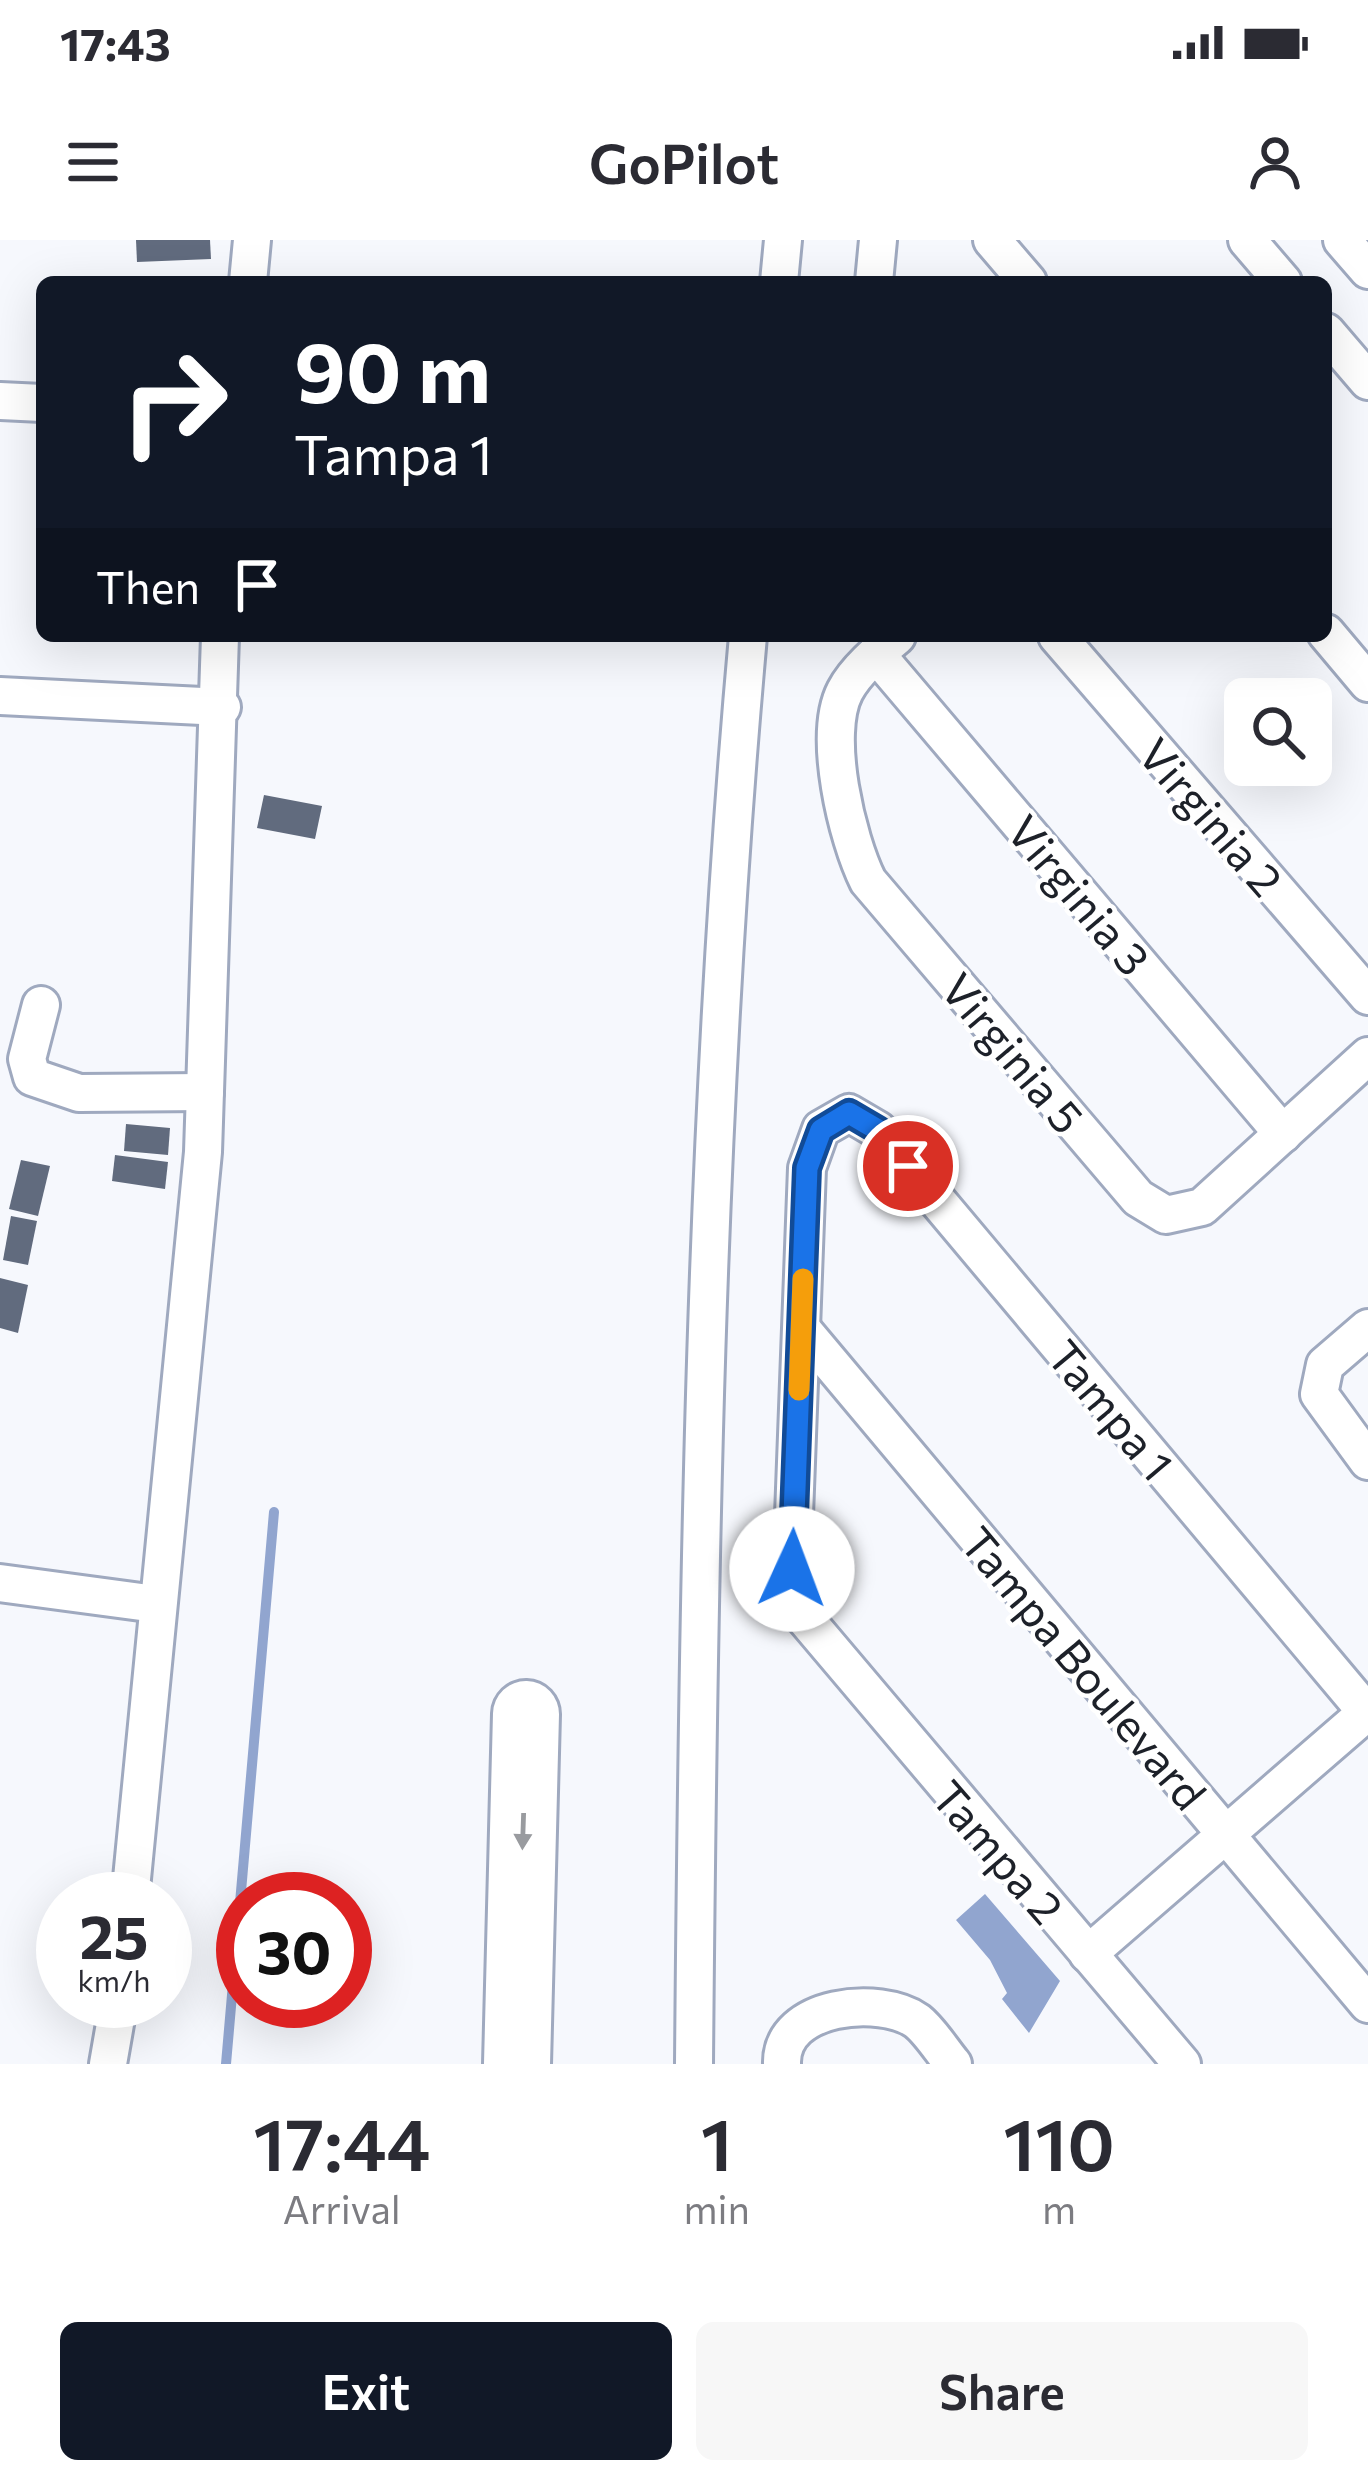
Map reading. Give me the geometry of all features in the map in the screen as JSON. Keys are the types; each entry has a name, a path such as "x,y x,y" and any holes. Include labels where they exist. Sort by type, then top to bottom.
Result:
{"highway":[{"path":"517,2064 526,1714"}],"street":[{"path":"249,276 252,240"},
{"path":"780,276 783,240"},
{"path":"875,276 878,240"},
{"path":"992,240 1023,276"},
{"path":"1247,240 1278,276"},
{"path":"1342,240 1368,270"},
{"path":"1332,339 1368,381"},
{"path":"0,401 36,403"},
{"path":"1332,640 1368,682"},
{"path":"132,1872 156,1604 188,1336 206,1092 222,707 220,642"},
{"path":"694,2064 698,1582 727,873 747,642"},
{"name":"Virginia 2","path":"1062,642 1368,996"},
{"name":"Virginia 5","path":"886,645 845,690 836,725 849,844 868,881 1138,1198 1166,1215 1202,1207 1283,1134"},
{"name":"Virginia 3","path":"886,645 1283,1134"},
{"path":"0,696 222,707"},
{"path":"41,1005 27,1059 32,1078 79,1093 206,1092"},
{"path":"1283,1134 1368,1056"},
{"name":"Tampa 2","path":"849,1113 821,1130 807,1168 792,1569 797,1609 1182,2064"},
{"name":"Tampa 1","path":"849,1113 878,1130 1367,1713"},
{"path":"1368,1328 1325,1365 1319,1394 1368,1461"},
{"name":"Tampa Boulevard","path":"802,1329 1368,2004"},
{"path":"0,1582 156,1604"},
{"path":"1088,1954 1367,1713"},
{"path":"782,2064 782,2048 794,2025 821,2012 886,2011 915,2020 953,2064"},
{"path":"108,2064 114,2028"}],"water":[{"path":"985,1894 1060,1981 1029,2033 1002,1999 1007,1993 990,1960 956,1920"}],"building":[{"path":"136,240 210,240 211,259 137,262"},
{"path":"264,795 322,806 315,839 257,828"},
{"path":"126,1124 170,1128 168,1155 124,1151"},
{"path":"115,1155 168,1162 165,1189 112,1181"},
{"path":"21,1160 50,1166 38,1216 9,1209"},
{"path":"11,1216 37,1221 28,1265 3,1260"},
{"path":"0,1278 28,1285 18,1333 0,1328"}],"waterway":[{"path":"226,2064 274,1512"}],"slow traffic":[{"path":"799,1390 803,1279"}],"route":[{"path":"792,1569 807,1168 821,1130 849,1113 878,1130 908,1166"}]}
